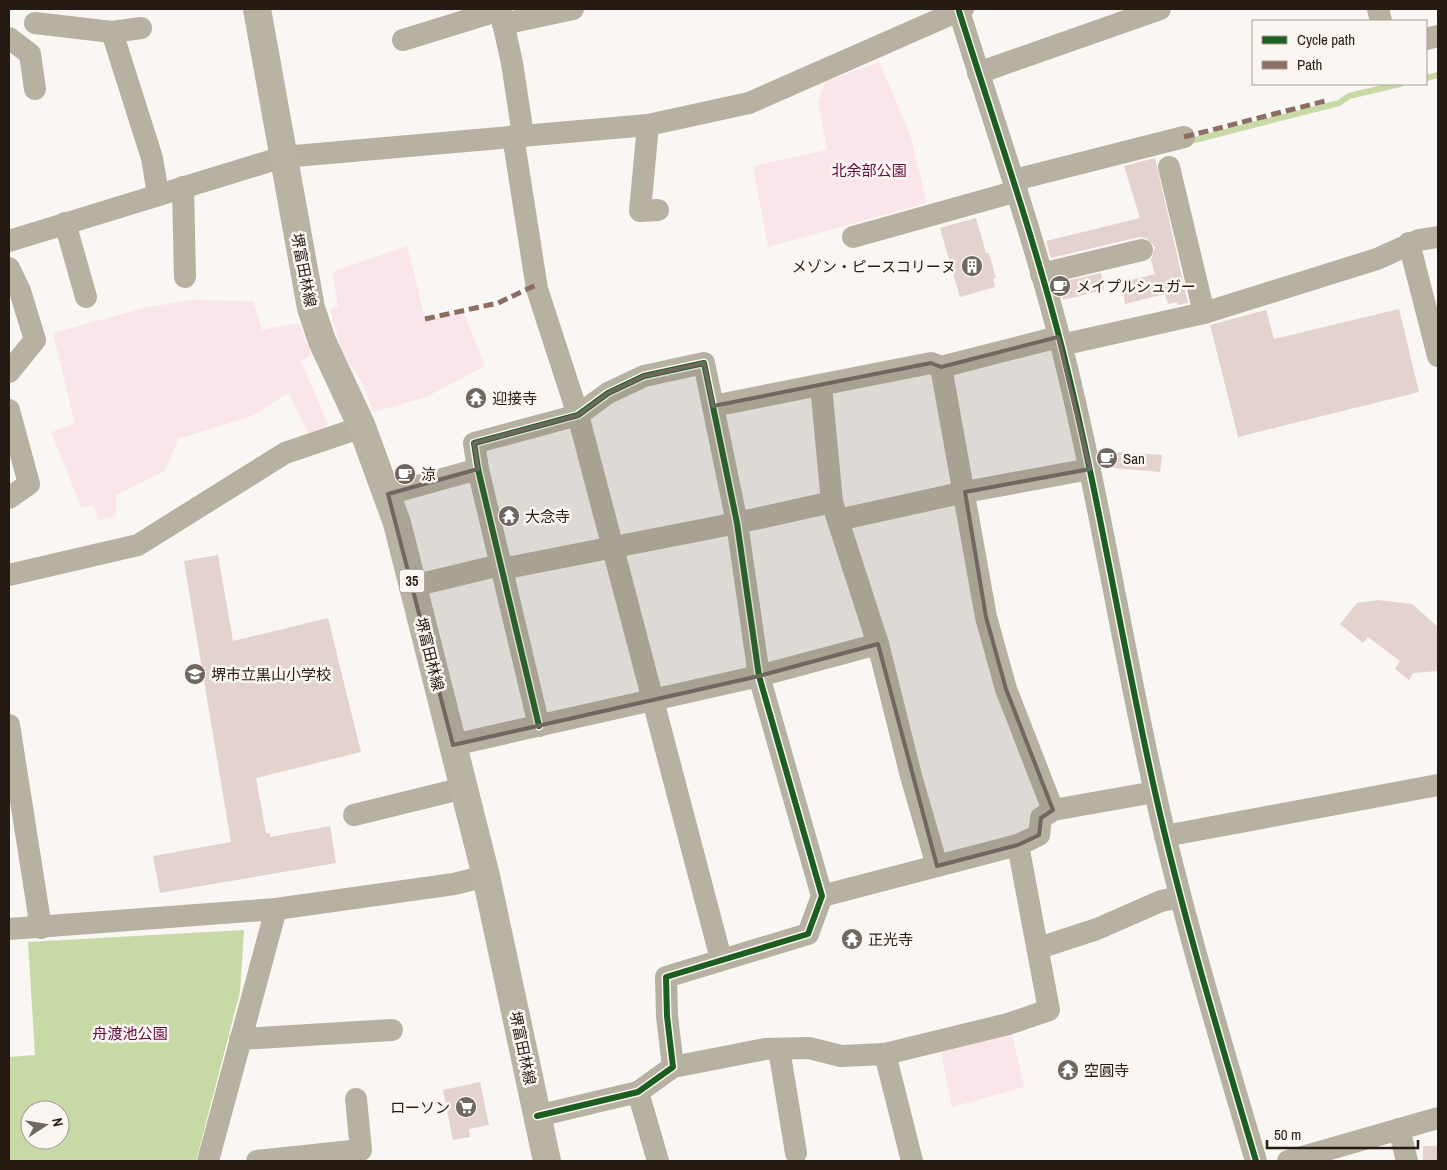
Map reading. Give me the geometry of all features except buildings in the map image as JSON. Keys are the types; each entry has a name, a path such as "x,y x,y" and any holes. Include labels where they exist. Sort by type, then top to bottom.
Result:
{"main road":[{"name":"堺富田林線","path":"257,9 311,308 322,341 362,427 388,494 486,876 547,1161"}],"street":[{"path":"404,40 501,14 573,9"},
{"path":"978,73 1160,9"},
{"path":"9,241 158,194 283,158 648,125 749,103 961,10 978,73 1015,185 1060,341 1090,469 1165,836 1180,897 1256,1161"},
{"path":"501,14 537,290 578,415 614,546 652,699 721,959"},
{"path":"35,23 112,32 142,28"},
{"path":"112,32 152,158 158,194"},
{"path":"9,38 30,54 35,89"},
{"path":"648,125 640,211 658,210"},
{"path":"853,237 1015,185 1184,137"},
{"path":"1169,167 1204,313"},
{"path":"183,187 185,277"},
{"path":"65,223 86,297"},
{"path":"713,406 931,363 941,367 1060,341 1204,313 1377,259 1409,243 1438,237"},
{"path":"1409,243 1438,356"},
{"path":"1040,274 1142,250"},
{"path":"9,268 20,291 35,340 9,372"},
{"path":"539,726 500,565 478,469 474,443 578,415 608,393 644,376 704,363 737,523 759,676 822,896 808,934 666,977 667,1016 673,1067"},
{"path":"941,367 986,617 1006,689 1053,810"},
{"path":"821,386 835,511 878,644 911,776 937,866"},
{"path":"9,410 29,484 9,498"},
{"path":"9,575 138,545 285,453 362,427"},
{"path":"388,494 478,469"},
{"path":"413,586 500,565 512,567 737,523 965,492 1090,469"},
{"path":"453,746 759,676 878,644"},
{"path":"9,725 41,928"},
{"path":"1165,836 1438,785"},
{"path":"354,815 393,814 464,788"},
{"path":"822,896 1018,845 1039,836 1041,818 1053,810 1155,792"},
{"path":"538,1116 638,1092 673,1067 765,1049 809,1048 841,1056 885,1054 1008,1024 1049,1010 1039,948 1018,845"},
{"path":"9,929 41,928 276,908 454,884 486,876"},
{"path":"1039,948 1097,928 1161,901 1180,897"},
{"path":"208,1161 276,908"},
{"path":"240,1040 392,1030"},
{"path":"779,1049 796,1153"},
{"path":"885,1054 912,1161"},
{"path":"638,1092 658,1161"},
{"path":"257,1161 361,1150 364,1111"},
{"path":"1288,1161 1438,1118"},
{"path":"1398,1129 1407,1161"}],"highlighted area":[{"path":"1058,337 1090,469 965,492 986,617 1006,689 1053,810 1041,818 1039,835 1018,845 937,866 878,644 759,676 453,745 388,494 478,469 474,443 578,415 608,393 644,376 704,363 713,406 931,363 941,367"}],"green space":[{"name":"北余部公園","path":"879,62 910,134 927,203 768,247 753,166 827,150 818,102 825,82"},
{"path":"407,246 425,319 463,311 485,366 426,397 374,412 362,382 342,352 330,310 338,306 332,272"},
{"path":"190,300 253,301 262,330 299,323 311,355 301,361 328,425 309,435 288,393 252,416 178,439 166,470 116,495 116,516 99,520 94,506 81,507 51,432 75,424 53,333 144,308"},
{"path":"1011,1030 1024,1087 952,1107 940,1047"}],"shaded area":[{"name":"舟渡池公園","path":"244,930 240,992 196,1161 9,1161 9,1057 35,1055 28,942"}],"waterway":[{"path":"1427,78 1438,75"},
{"path":"1187,142 1339,103 1349,96 1396,85"}],"marked path":[{"path":"1184,137 1329,100"},
{"path":"425,319 498,303 536,285"}],"cycle path":[{"path":"959,11 1051,305 1088,459 1143,737 1166,839 1202,978 1256,1161"},
{"path":"537,1116 638,1092 673,1067 667,1016 666,977 808,934 822,896 759,676 737,523 704,363 644,376 608,393 578,415 474,443 478,469 539,726"}],"place":[{"name":"メゾン・ピースコリーヌ","path":"972,266"},
{"name":"メイプルシュガー","path":"1060,286"},
{"name":"迎接寺","path":"476,398"},
{"name":"San","path":"1107,458"},
{"name":"涼","path":"405,474"},
{"name":"大念寺","path":"509,516"},
{"name":"堺市立黒山小学校","path":"195,674"},
{"name":"正光寺","path":"852,939"},
{"name":"空圓寺","path":"1068,1070"},
{"name":"ローソン","path":"466,1107"}]}
